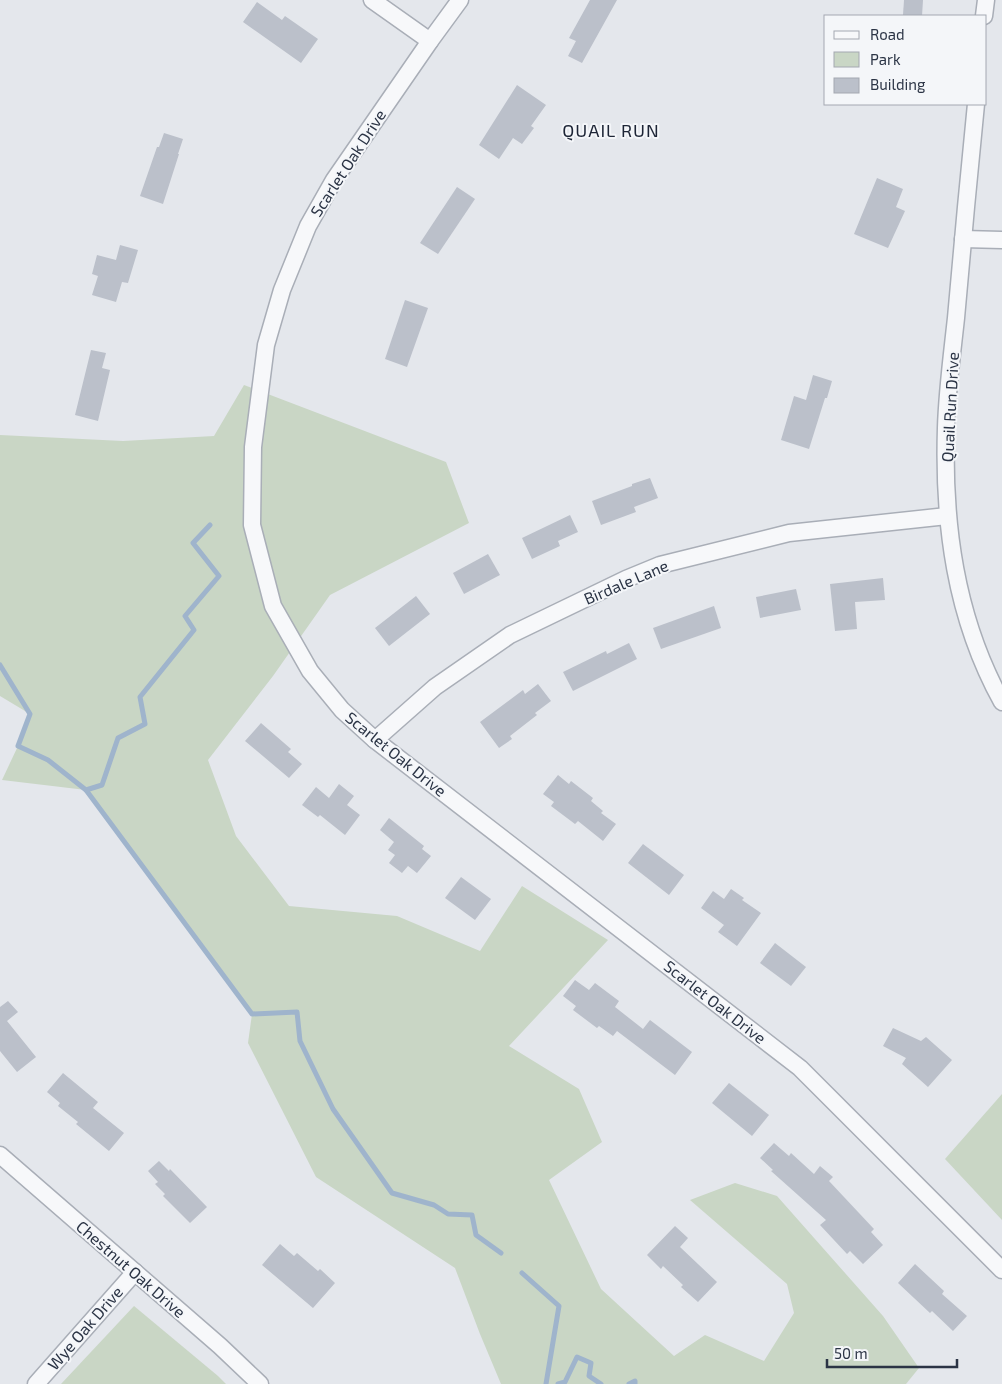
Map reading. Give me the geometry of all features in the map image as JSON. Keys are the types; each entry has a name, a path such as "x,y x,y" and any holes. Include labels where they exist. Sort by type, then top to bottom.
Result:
{"street":[{"path":"372,0 430,40"},
{"name":"Scarlet Oak Drive","path":"460,0 430,40 334,180 308,226 282,290 266,345 253,447 252,525 272,606 310,671 342,710 375,740 800,1068 1002,1270"},
{"path":"984,15 986,0"},
{"name":"Quail Run Drive","path":"976,105 946,427 947,516 954,570 966,614 991,682 1002,702"},
{"path":"963,239 1002,240"},
{"name":"Birdale Lane","path":"375,740 435,686 510,635 626,579 651,569 789,532 947,516"},
{"name":"Chestnut Oak Drive","path":"0,1155 220,1346 260,1384"},
{"name":"Wye Oak Drive","path":"36,1384 135,1272"}],"green space":[{"path":"244,385 446,462 469,523 330,595 273,676 208,760 236,836 289,906 397,916 480,951 522,886 608,940 509,1046 579,1089 602,1142 549,1180 601,1289 674,1356 705,1335 764,1361 794,1313 787,1284 690,1200 735,1183 777,1196 883,1316 919,1368 906,1384 501,1384 455,1268 316,1177 248,1043 252,1014 86,790 2,780 30,714 0,696 0,435 123,441 214,436"},
{"path":"1002,1094 1002,1220 945,1159"},
{"path":"134,1306 218,1376 226,1384 61,1384"}],"building":[{"path":"590,0 617,0 582,63 568,56 576,41 569,38"},
{"path":"904,0 923,0 922,15 903,15"},
{"path":"257,2 282,20 285,16 318,39 301,63 243,22"},
{"path":"517,85 546,105 531,126 534,128 522,144 513,138 499,159 479,145"},
{"path":"164,133 183,139 163,204 140,196 157,147 159,147"},
{"path":"877,178 903,189 896,207 905,211 888,248 854,234"},
{"path":"457,187 475,199 438,254 420,243"},
{"path":"120,245 138,250 128,283 122,282 116,302 92,295 98,276 92,274 97,255 116,260"},
{"path":"405,300 428,308 407,367 385,359"},
{"path":"91,350 106,353 102,368 110,370 98,421 75,415"},
{"path":"813,375 832,381 809,449 781,440 794,396 806,400"},
{"path":"650,478 658,498 634,507 636,512 601,525 592,501"},
{"path":"570,515 578,532 558,541 560,546 532,559 522,538"},
{"path":"488,554 500,575 464,594 453,573"},
{"path":"883,578 885,600 855,602 857,629 835,631 830,584"},
{"path":"796,589 801,610 760,618 756,597"},
{"path":"416,596 430,614 389,646 375,628"},
{"path":"714,606 721,628 661,649 653,628"},
{"path":"629,643 637,659 573,691 563,672 606,651 607,654"},
{"path":"538,684 551,701 535,713 537,715 510,736 512,739 499,748 480,722 523,690 525,694"},
{"path":"261,723 291,749 288,752 302,764 289,778 245,741"},
{"path":"558,775 569,784 571,781 593,798 591,801 603,811 601,813 616,824 603,841 578,821 575,824 551,806 554,802 543,794"},
{"path":"339,784 354,796 347,805 360,815 345,835 320,815 318,817 302,805 316,787 329,798"},
{"path":"389,818 424,846 422,849 431,856 417,873 408,866 402,873 389,863 395,855 388,850 394,842 380,830"},
{"path":"643,844 684,875 669,895 628,863"},
{"path":"461,877 491,899 475,920 445,898"},
{"path":"731,889 744,898 742,900 761,913 737,946 718,932 724,925 701,908 713,891 724,899"},
{"path":"775,943 806,967 791,986 760,963"},
{"path":"575,980 589,990 595,983 619,1001 615,1007 643,1029 650,1020 692,1052 675,1075 617,1031 613,1036 599,1026 597,1028 573,1010 576,1006 563,996"},
{"path":"8,1001 18,1012 7,1021 36,1057 17,1072 0,1051 0,1007"},
{"path":"893,1028 921,1041 926,1037 952,1060 928,1087 902,1064 906,1058 883,1046"},
{"path":"63,1073 98,1102 93,1108 124,1133 109,1151 76,1124 78,1122 58,1106 60,1103 47,1092"},
{"path":"729,1083 769,1115 752,1136 712,1103"},
{"path":"774,1143 789,1156 791,1153 814,1174 820,1166 833,1177 829,1181 874,1229 871,1232 883,1245 863,1264 850,1251 847,1254 820,1225 826,1220 771,1171 773,1170 760,1158"},
{"path":"159,1161 169,1171 170,1169 207,1207 190,1223 163,1196 165,1194 155,1184 158,1182 148,1171"},
{"path":"675,1226 688,1238 680,1247 717,1282 698,1302 681,1287 683,1285 663,1266 661,1269 647,1255"},
{"path":"280,1244 294,1256 297,1253 318,1271 320,1269 335,1283 313,1308 262,1265"},
{"path":"915,1264 944,1291 942,1294 967,1316 953,1331 932,1311 930,1313 898,1283"}],"waterway":[{"path":"86,790 102,785 118,738 145,724 140,697 194,630 185,616 219,576 193,543 210,525"},
{"path":"0,665 30,714 18,746 48,760 86,790 252,1014 297,1012 300,1041 333,1109 392,1193 434,1205 448,1214 472,1215 476,1235 501,1253"},
{"path":"522,1273 559,1306 546,1384"},
{"path":"558,1384 565,1382 577,1357 591,1363 589,1376 601,1384"},
{"path":"629,1384 635,1381 635,1384"}],"district":[{"name":"QUAIL RUN","path":"611,131"}]}
